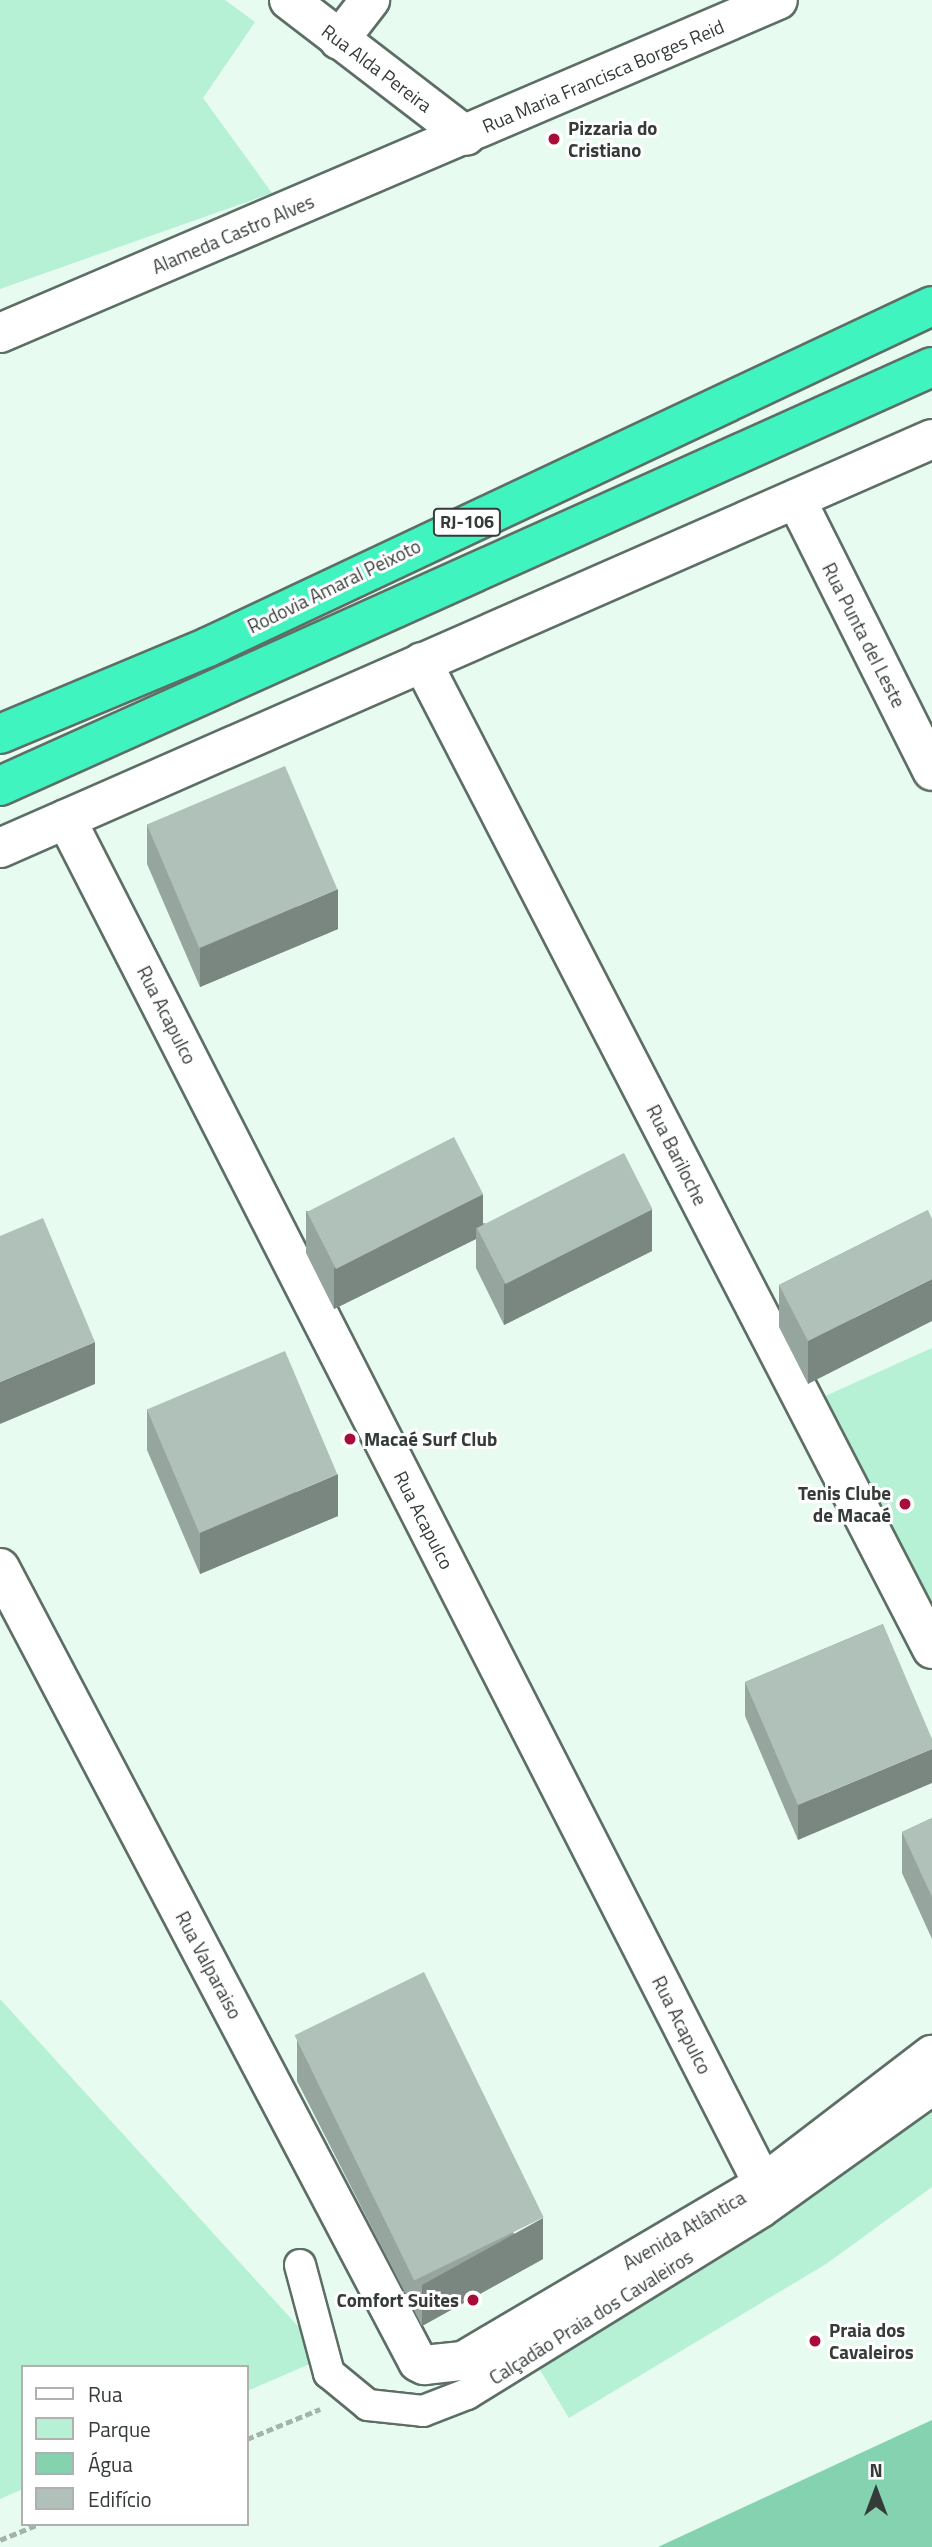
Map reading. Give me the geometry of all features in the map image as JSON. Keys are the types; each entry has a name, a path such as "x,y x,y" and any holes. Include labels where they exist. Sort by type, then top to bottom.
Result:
{"highway":[{"name":"Rodovia Amaral Peixoto","path":"0,734 208,647 932,306"},
{"name":"RJ-106","path":"0,786 932,367"}],"street":[{"name":"Rua Alda Pereira","path":"289,0 466,136"},
{"path":"339,40 370,0"},
{"name":"Rua Maria Francisca Borges Reid","path":"466,136 778,0"},
{"name":"Alameda Castro Alves","path":"0,333 466,136"},
{"path":"0,848 932,439"},
{"name":"Rua Punta del Leste","path":"796,499 932,771"},
{"name":"Rua Bariloche","path":"422,662 932,1649"},
{"name":"Rua Acapulco","path":"66,819 763,2184"},
{"name":"Rua Valparaiso","path":"0,1568 418,2362"},
{"name":"Avenida Atlântica","path":"418,2362 431,2367 463,2361 763,2184 932,2055"},
{"name":"Calçadão Praia dos Cavaleiros","path":"300,2265 329,2373 368,2405 423,2411 467,2394 763,2211 932,2091"}],"path":[{"path":"0,2540 34,2526"}],"green space":[{"path":"0,0 225,0 255,22 203,98 272,193 0,289"},
{"name":"Tenis Clube de Macaé","path":"932,1348 932,1611 823,1397"},
{"path":"0,1999 326,2357 248,2391 248,2365 21,2365 21,2490 0,2499"},
{"path":"932,2091 932,2187 826,2264 569,2418 534,2360"}],"water":[{"path":"932,2420 932,2547 658,2547"}],"building":[{"path":"285,766 337,889 199,948 147,825"},
{"path":"454,1137 483,1194 336,1269 307,1212"},
{"path":"624,1153 653,1209 506,1284 477,1228"},
{"path":"928,1210 932,1219 932,1279 808,1341 779,1285"},
{"path":"43,1218 95,1342 0,1382 0,1236"},
{"path":"285,1351 337,1474 199,1533 147,1410"},
{"path":"883,1624 932,1739 932,1749 798,1805 745,1682"},
{"path":"932,1818 932,1897 902,1832"},
{"path":"424,1972 544,2217 414,2280 295,2035"}],"place":[{"name":"Pizzaria do Cristiano","path":"554,139"},
{"name":"Macaé Surf Club","path":"350,1439"},
{"name":"Tenis Clube de Macaé","path":"905,1504"},
{"name":"Comfort Suites","path":"473,2300"},
{"name":"Praia dos Cavaleiros","path":"815,2341"}]}
